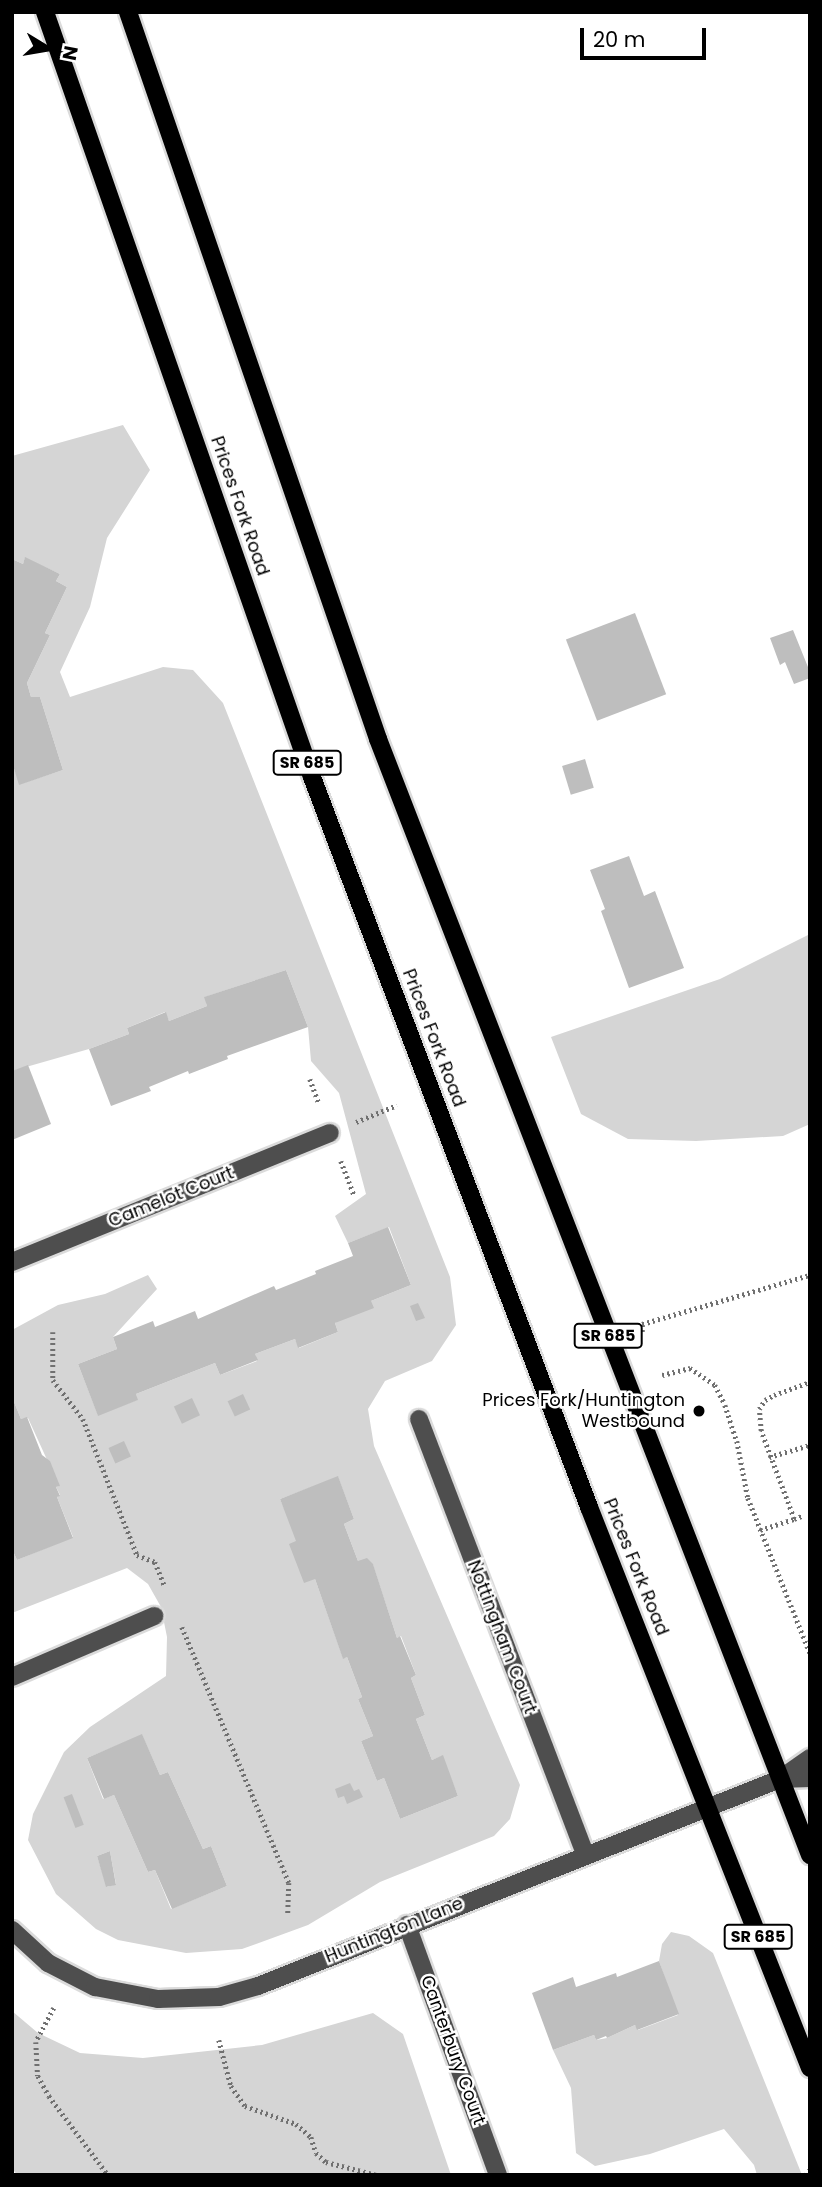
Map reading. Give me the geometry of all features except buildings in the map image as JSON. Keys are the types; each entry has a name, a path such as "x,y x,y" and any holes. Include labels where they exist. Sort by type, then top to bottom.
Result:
{"main road":[{"name":"Prices Fork Road","path":"46,12 312,777 589,1507 810,2068"},
{"name":"SR 685","path":"128,12 378,739 810,1855"}],"street":[{"name":"Camelot Court","path":"12,1262 330,1133"},
{"name":"Nottingham Court","path":"419,1419 585,1854"},
{"path":"12,1677 154,1616"},
{"path":"780,1779 810,1758"},
{"path":"780,1779 810,1778"},
{"name":"Huntington Lane","path":"12,1930 48,1963 95,1987 158,2000 219,1997 258,1986 585,1854 780,1779"},
{"name":"Canterbury Court","path":"407,1925 498,2175"}],"path":[{"path":"352,1124 397,1105"},
{"path":"642,1336 642,1324 810,1275"},
{"path":"662,1375 690,1368 715,1385 737,1441 748,1498 810,1653"},
{"path":"794,1519 769,1457 761,1431 759,1409 774,1395 810,1382"},
{"path":"769,1457 810,1445"},
{"path":"760,1530 803,1516"},
{"path":"54,2008 36,2042 38,2076 49,2096 108,2175"},
{"path":"219,2040 231,2086 245,2106 296,2124 311,2137 316,2153 326,2162 377,2175"}],"shaded area":[{"path":"123,425 150,470 107,538 90,607 60,672 70,697 163,667 193,670 223,703 450,1277 456,1325 432,1361 385,1381 368,1409 374,1446 520,1785 510,1819 494,1836 380,1882 308,1925 242,1949 186,1953 118,1940 96,1929 56,1894 28,1840 33,1814 64,1752 90,1727 166,1676 167,1637 161,1607 148,1584 127,1568 12,1613 12,1549 17,1560 73,1537 57,1497 60,1495 56,1487 59,1486 28,1418 21,1419 12,1397 12,1330 58,1305 105,1294 148,1275 157,1289 113,1337 117,1349 78,1364 98,1415 137,1400 136,1394 215,1363 220,1375 257,1361 255,1354 295,1339 299,1348 338,1332 335,1323 371,1301 411,1285 389,1227 348,1243 335,1216 366,1194 339,1093 311,1061 308,1027 286,970 205,997 207,1006 169,1021 165,1012 127,1028 129,1034 89,1049 12,1071 12,763 20,784 63,770 40,697 31,697 27,683 50,635 45,633 67,587 56,581 60,574 25,558 23,564 12,559 12,456","holes":["338,1477 354,1519 344,1524 358,1561 373,1565 397,1638 401,1636 416,1675 411,1678 425,1715 416,1719 432,1760 442,1756 458,1796 400,1819 384,1778 377,1781 361,1741 373,1736 358,1699 362,1697 347,1657 343,1658 315,1579 280,1499","142,1735 160,1775 168,1772 203,1849 211,1846 227,1886 171,1909 155,1870 148,1872 114,1795 103,1799 87,1758","110,1851 116,1884 107,1887 97,1856"]},
{"path":"810,934 810,1124 783,1136 696,1141 628,1139 581,1114 551,1037 720,979"},
{"path":"671,1932 689,1936 713,1953 802,2175 757,2175 754,2165 724,2129 650,2154 595,2166 576,2153 571,2088 553,2050 594,2035 596,2040 607,2038 635,2025 638,2030 678,2015 659,1961 662,1944"},
{"path":"12,2011 38,2033 80,2053 143,2058 262,2045 373,2013 403,2034 451,2175 17,2175 12,2168"}],"place":[{"name":"Prices Fork/Huntington Westbound","path":"699,1411"}]}
